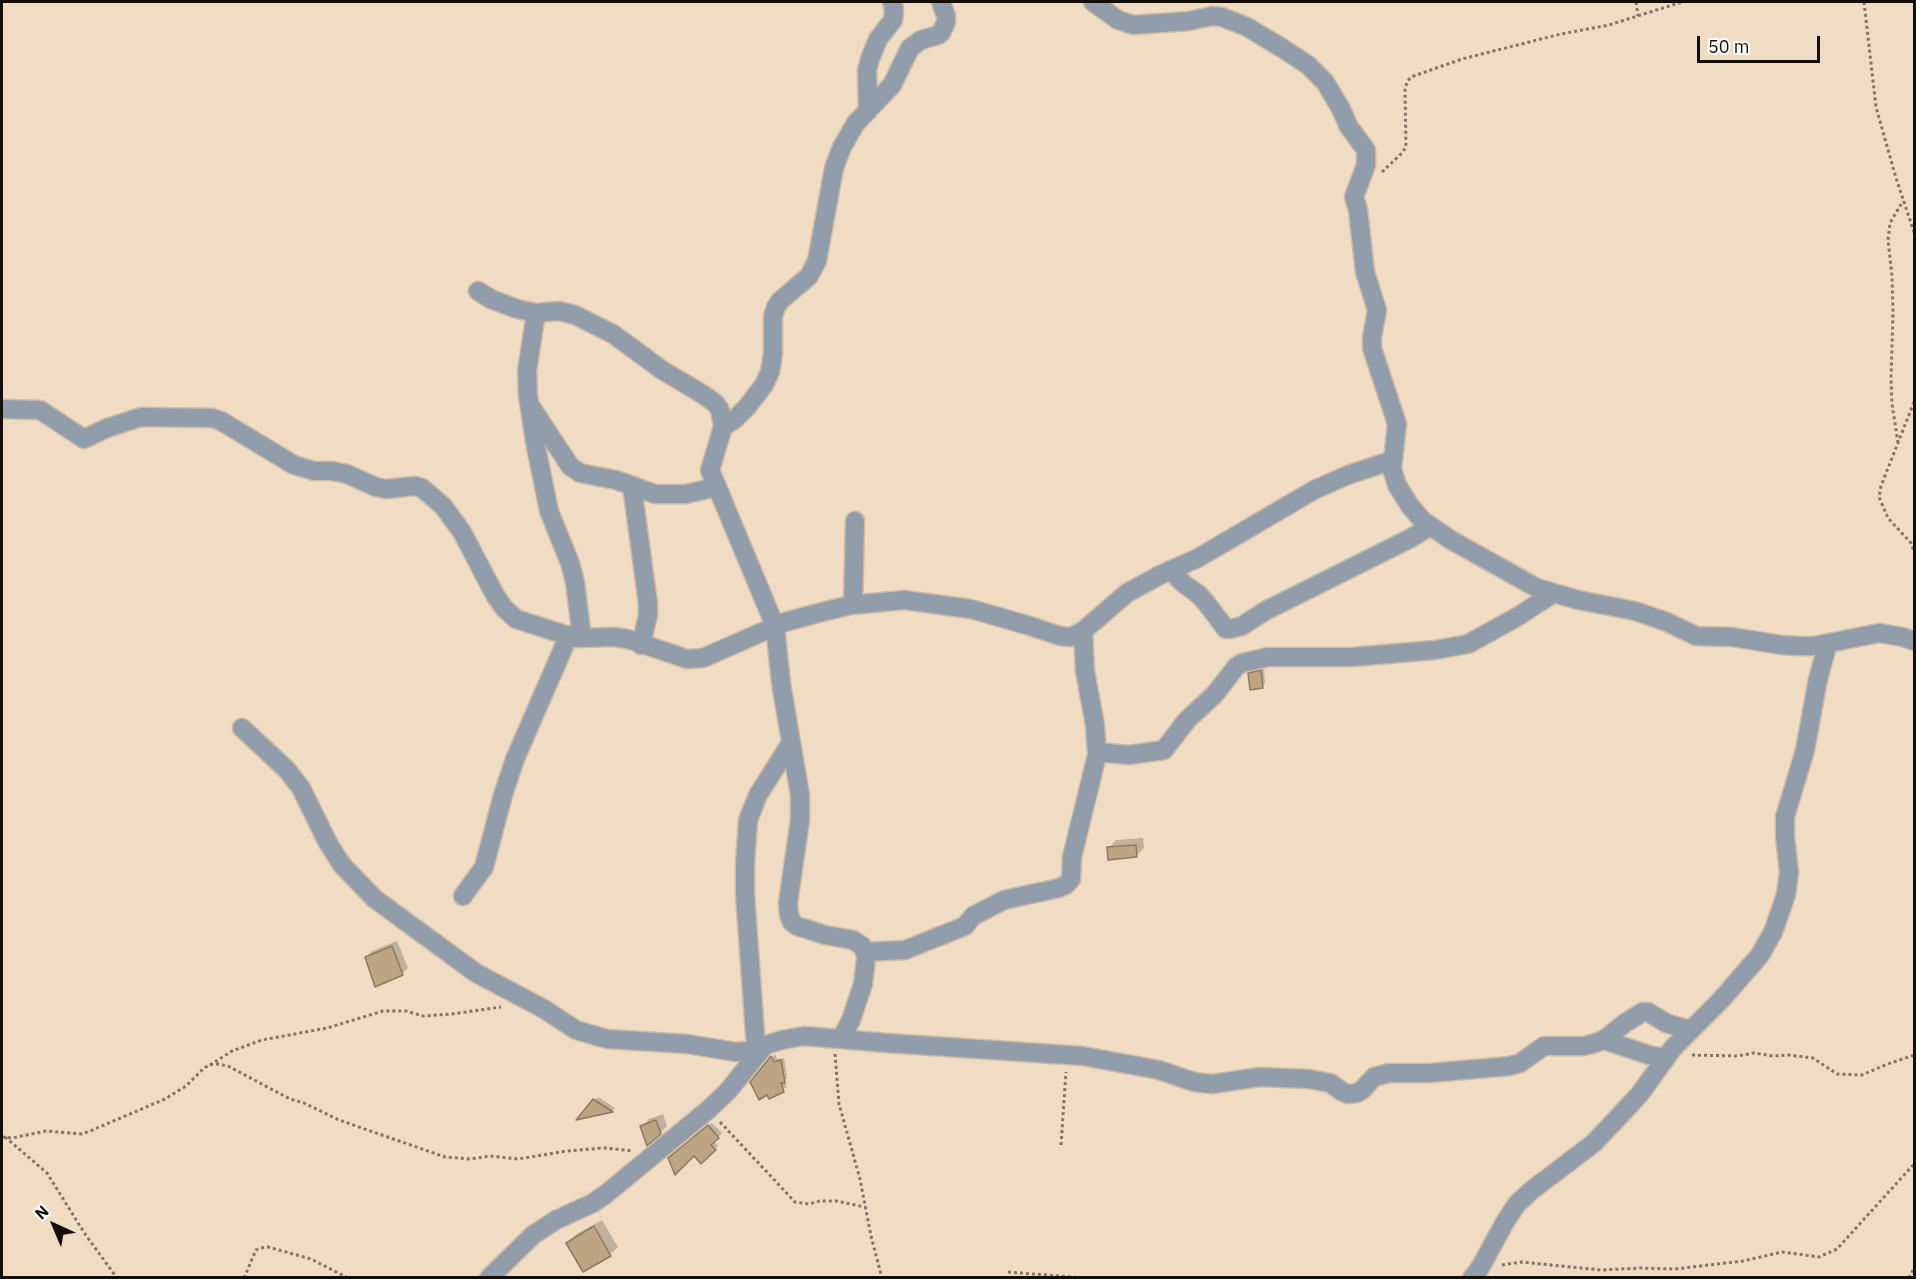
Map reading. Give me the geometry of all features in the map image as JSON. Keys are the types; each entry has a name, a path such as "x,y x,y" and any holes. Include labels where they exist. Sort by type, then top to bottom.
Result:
{"street":[{"path":"867,111 867,70 878,39 893,20 892,2"},
{"path":"723,428 734,420 764,386 770,372 773,353 773,316 780,301 809,276 817,261 834,168 842,147 856,123 892,85 910,48 921,40 941,33 946,16 941,2"},
{"path":"1093,2 1119,20 1133,25 1189,21 1212,16 1222,17 1247,27 1308,64 1325,82 1349,126 1366,150 1366,165 1354,197 1358,210 1365,272 1377,310 1372,348 1397,424 1392,469 1397,485 1423,521 1450,540 1528,583 1578,600 1635,611 1667,622 1696,636 1814,646 1879,633 1914,641"},
{"path":"478,291 500,303 536,313 566,312 613,334 662,370 715,403 722,416 723,428 710,470 775,627 781,683 800,803 800,820 788,903 789,915 797,926 825,935 853,940 862,946 865,952 863,984 851,1020 837,1039"},
{"path":"464,896 483,867 515,759 575,637 575,582 570,563 549,511 529,404 527,371 536,313"},
{"path":"529,404 570,466 580,473 616,480 655,494 687,494 716,487"},
{"path":"2,409 40,410 84,439 107,428 141,417 212,418 221,421 294,465 314,471 347,474 386,489 415,486 422,488 443,506 462,532 495,595 516,619 575,637 628,639 687,659 703,658 775,627 822,612 853,605 904,600 971,609 1060,636 1071,637 1083,631 1127,593 1198,558 1314,490 1393,460"},
{"path":"632,486 648,604 648,615 641,645"},
{"path":"853,605 855,521"},
{"path":"1170,570 1208,603 1226,629 1230,629 1242,626 1264,611 1411,538 1430,526"},
{"path":"1097,752 1129,755 1164,750 1187,720 1214,695 1236,667 1242,663 1268,657 1352,657 1435,650 1468,644 1502,626 1554,593"},
{"path":"865,952 905,950 965,926 974,916 1004,900 1059,888 1071,879 1072,857 1097,752 1095,725 1085,671 1083,631"},
{"path":"1476,1273 1504,1222 1517,1204 1594,1143 1639,1095 1690,1030 1721,1000 1760,956 1773,932 1786,895 1789,872 1785,817 1805,750 1818,679 1828,643"},
{"path":"242,728 286,769 301,788 328,843 342,865 375,899 476,972 544,1009 576,1030 607,1039 687,1044 736,1052 804,1036 1083,1056 1159,1070 1194,1083 1212,1084 1260,1077 1309,1079 1330,1083 1348,1094 1362,1090 1374,1077 1389,1073 1430,1073 1520,1064 1540,1047 1584,1046 1604,1040 1643,1012 1648,1012 1666,1023 1690,1030"},
{"path":"489,1278 533,1235 556,1220 593,1203 635,1172 652,1155 708,1110 728,1091 760,1046 746,894 745,864 748,820 758,795 791,743"},
{"path":"1604,1040 1649,1055 1666,1058"}],"path":[{"path":"1636,2 1638,16"},
{"path":"1377,176 1406,147 1405,90 1411,77 1462,59 1561,34 1609,25 1682,2"},
{"path":"1864,2 1876,107 1914,232"},
{"path":"1898,443 1892,404 1893,303 1888,240 1890,223 1903,201"},
{"path":"1914,402 1881,486 1879,497 1888,518 1911,543 1914,551"},
{"path":"3,1137 12,1138 45,1131 82,1134 165,1099 186,1086 203,1069 232,1051 262,1040 327,1028 383,1011 406,1011 423,1016 504,1006"},
{"path":"837,1039 839,1104 860,1179 882,1278"},
{"path":"1666,1058 1696,1054 1789,1055 1813,1058 1837,1074 1862,1075 1914,1055"},
{"path":"1061,1145 1068,1055"},
{"path":"209,1065 228,1066 290,1099 304,1103 339,1120 445,1156 470,1159 490,1156 518,1159 605,1148 652,1155"},
{"path":"708,1110 795,1202 808,1204 836,1201 865,1207"},
{"path":"3,1137 47,1173 85,1234 117,1278"},
{"path":"1476,1273 1521,1262 1601,1270 1675,1269 1782,1252 1819,1257 1837,1249 1845,1242 1914,1164"},
{"path":"244,1278 256,1250 268,1248 311,1259 348,1278"},
{"path":"1909,1278 1914,1268"},
{"path":"1008,1272 1084,1278"}],"building":[{"path":"1261,670 1263,688 1250,690 1248,673"},
{"path":"1136,845 1137,857 1108,860 1107,847"},
{"path":"392,946 403,975 375,987 365,957"},
{"path":"771,1056 774,1062 781,1060 785,1083 781,1083 784,1092 769,1099 767,1095 759,1100 750,1082"},
{"path":"593,1099 613,1112 576,1120"},
{"path":"656,1120 661,1134 647,1146 640,1126"},
{"path":"708,1125 719,1138 711,1145 716,1150 701,1164 694,1156 675,1175 668,1158"},
{"path":"594,1226 611,1256 583,1272 566,1243"}]}
